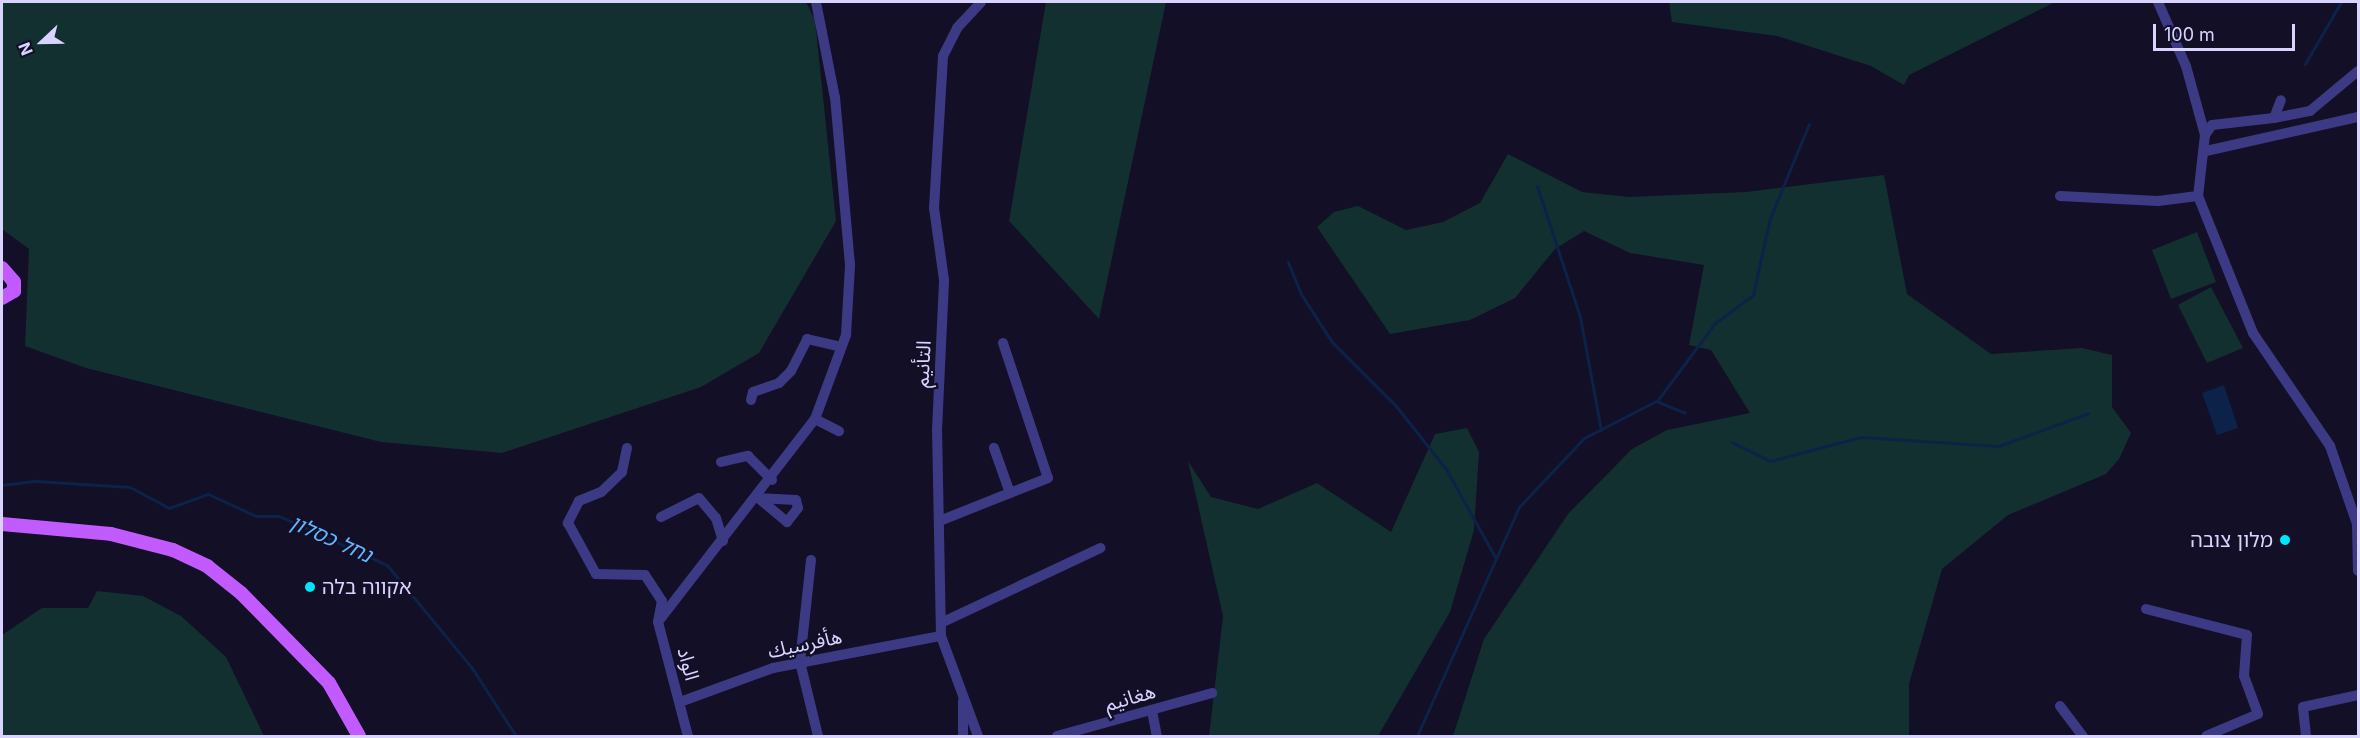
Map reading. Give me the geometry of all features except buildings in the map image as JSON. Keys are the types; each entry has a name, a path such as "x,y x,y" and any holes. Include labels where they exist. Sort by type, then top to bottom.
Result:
{"main road":[{"path":"2,268 14,282 14,291 2,298"},
{"path":"2,524 111,534 172,550 207,566 241,593 329,683 359,736"}],"street":[{"path":"658,622 772,480 814,419 841,347 850,265 835,98 816,2"},
{"name":"التأنيم","path":"978,736 941,636 943,622 942,520 937,430 944,280 934,208 937,86 943,56 957,28 981,2"},
{"path":"2158,2 2186,66 2205,135 2206,151 2198,196 2253,333 2330,446 2357,524 2358,571"},
{"path":"2205,135 2212,124 2274,118 2310,111 2358,71"},
{"path":"2274,118 2281,100"},
{"path":"2206,151 2358,117"},
{"path":"2060,196 2158,201 2198,196"},
{"path":"751,400 753,392 779,383 791,371 807,339 841,347"},
{"path":"942,520 1048,478 1003,343"},
{"path":"814,419 839,431"},
{"name":"الواد","path":"627,448 622,472 601,492 579,501 568,523 596,574 645,575 662,601 658,622 688,736"},
{"path":"994,448 1010,493"},
{"path":"721,462 748,456 772,480"},
{"path":"661,517 699,498 716,518 723,541"},
{"path":"943,622 1100,548"},
{"path":"811,560 800,662 818,736"},
{"path":"2146,609 2247,635 2244,676 2258,714 2206,736"},
{"name":"هأفرسيك","path":"680,702 800,662 941,636"},
{"path":"963,693 963,736"},
{"name":"هغانيم","path":"1057,736 1212,693"},
{"path":"2306,736 2303,707 2358,695"},
{"path":"2060,706 2083,736"},
{"path":"1152,711 1157,736"}],"green space":[{"path":"2,2 806,2 815,20 836,221 759,353 701,387 502,453 381,442 86,368 25,346 29,249 2,229"},
{"path":"1046,2 1166,2 1099,319 1009,221"},
{"path":"1669,2 2055,2 1909,75 1904,85 1871,66 1777,36 1672,22"},
{"path":"1508,154 1582,192 1629,197 1746,192 1884,175 1907,294 1991,354 2082,348 2112,355 2112,407 2131,433 2119,459 2106,474 2008,515 1942,569 1909,684 1909,736 1453,736 1484,639 1568,514 1632,449 1667,430 1750,413 1711,350 1689,345 1704,265 1630,253 1584,231 1555,249 1515,298 1470,320 1390,334 1317,227 1334,212 1358,206 1406,230 1443,222 1480,203"},
{"path":"2197,232 2216,282 2171,299 2152,250"},
{"path":"2211,287 2243,348 2207,363 2178,305"},
{"path":"1467,428 1479,452 1474,530 1450,612 1378,736 1209,736 1223,616 1188,461 1211,497 1258,509 1317,483 1391,532 1435,434"},
{"path":"97,591 143,596 181,616 226,657 264,736 2,736 2,635 42,608 88,608"}],"water":[{"path":"2224,385 2238,428 2217,435 2202,393"}],"waterway":[{"path":"2305,64 2341,2"},
{"path":"1657,401 1715,323 1753,295 1770,218 1809,124"},
{"path":"1537,186 1580,317 1601,430"},
{"path":"1288,262 1301,294 1332,342 1396,406 1446,469 1495,557"},
{"path":"1417,736 1519,507 1584,438 1656,401 1685,413"},
{"path":"1732,442 1770,461 1861,437 1999,446 2088,413"},
{"name":"נחל כסלון","path":"2,485 36,481 130,487 169,508 208,494 256,516 279,516 387,565 472,668 516,736"}],"place":[{"name":"מלון צובה","path":"2285,540"},
{"name":"אקווה בלה","path":"310,587"}]}
